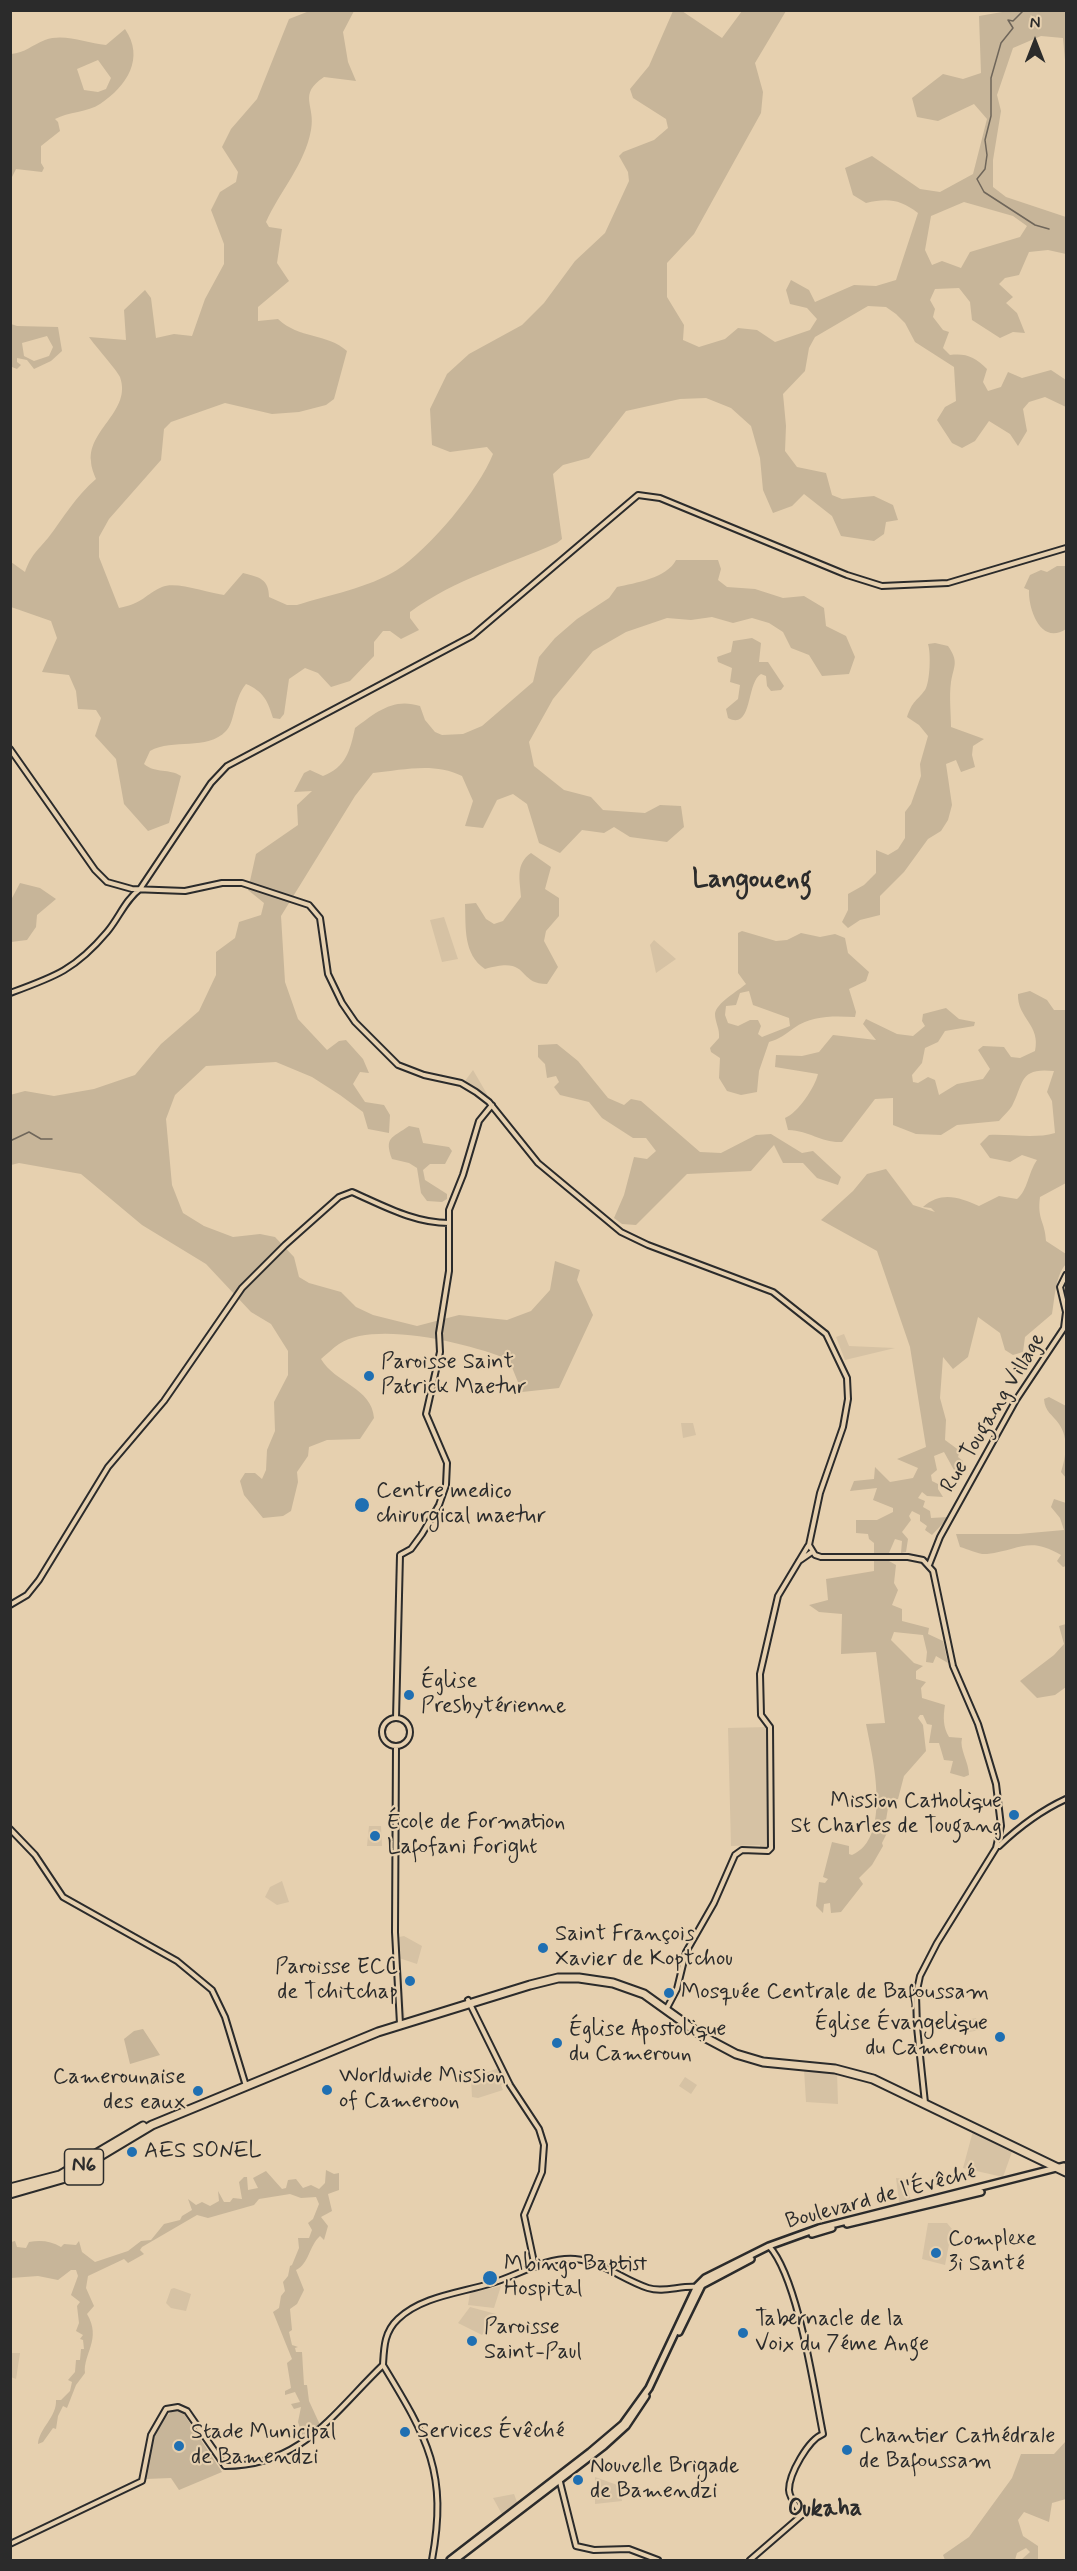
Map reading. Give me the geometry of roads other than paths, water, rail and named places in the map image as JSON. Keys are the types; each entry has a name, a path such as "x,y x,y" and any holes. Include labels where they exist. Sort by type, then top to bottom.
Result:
{"highway":[{"name":"N6","path":"10,2194 62,2179 152,2123 346,2043 469,2001 544,1980 579,1977 614,1981 668,2007 704,2037 732,2052 763,2062 836,2067 858,2072 924,2104"},
{"path":"924,2104 1064,2169"},
{"name":"N6","path":"10,2188 34,2186"}],"main road":[{"name":"Boulevard de l'Évêché","path":"699,2287 771,2247 940,2199 1064,2169"},
{"path":"450,2560 610,2441 636,2412 666,2361 699,2287"},
{"path":"455,2560 559,2478"}],"street":[{"path":"10,993 51,979 71,967 107,932 129,898 140,889 211,783 227,766 472,636 638,495 649,494 668,501 875,585 948,583 1066,548"},
{"path":"10,749 95,870 114,885 185,891 222,883 243,883 309,905 320,918 328,974 342,1003 355,1022 398,1065 424,1075 461,1083 492,1105 538,1163 621,1232 648,1245 773,1292 831,1340 847,1378 847,1409 820,1493 808,1545 778,1596 759,1684 761,1715 770,1727 771,1848 768,1851 742,1850 735,1855 714,1903 686,1952 677,1989 668,2007"},
{"path":"396,1718 400,1555 411,1549 428,1524 439,1504 448,1476 447,1463 426,1414 440,1352 440,1333 449,1271 449,1223 452,1198 464,1175 479,1121 492,1105"},
{"path":"10,1605 27,1595 39,1580 108,1467 167,1396 252,1276 339,1197 352,1192 409,1217 425,1222 449,1223"},
{"name":"Rue Tougang Village","path":"929,1565 940,1537 1016,1400 1064,1328 1066,1312 1060,1287 1066,1275"},
{"path":"808,1545 812,1552 826,1557 918,1557 933,1571 953,1666 978,1724 996,1784 1001,1826 996,1848"},
{"path":"799,1561 812,1552"},
{"path":"396,1718 408,1724 410,1733 404,1744 396,1746 385,1740 382,1732 388,1721 396,1718"},
{"path":"396,1746 395,1932 400,2023"},
{"path":"924,2104 916,1995 920,1976 940,1937 996,1848 1024,1822 1045,1807 1066,1799"},
{"path":"10,1829 35,1855 63,1897 177,1961 212,1990 222,2010 246,2086"},
{"path":"469,2001 481,2030 510,2085 539,2129 544,2145 542,2172 523,2221 534,2267"},
{"path":"750,2560 802,2515 790,2496 790,2484 811,2441 823,2434 807,2353 788,2278 783,2265 771,2247"},
{"path":"432,2560 440,2509 434,2466 408,2408 383,2366 384,2347 392,2326 411,2310 553,2261 575,2259 594,2263 654,2289 699,2287"},
{"path":"10,2544 142,2481 151,2435 166,2409 178,2407 187,2411 225,2466 251,2464 287,2452 318,2433 383,2366"},
{"path":"559,2478 576,2546 594,2550 629,2549 658,2560"}],"waterway":[{"path":"1024,10 1013,21 1008,20 1013,28 1001,43 991,78 991,116 985,140 987,155 985,169 977,179 984,192 1035,225 1049,229"},
{"path":"10,1141 29,1132 41,1139 52,1139"}],"place":[{"name":"Paroisse Saint Patrick Maetur","path":"369,1376"},
{"name":"Centre medico chirurgical maetur","path":"362,1505"},
{"name":"Église Presbytérienne","path":"409,1695"},
{"name":"Mission Catholique St Charles de Tougang","path":"1014,1815"},
{"name":"École de Formation Lafofani Foright","path":"375,1836"},
{"name":"Saint François Xavier de Koptchou","path":"543,1948"},
{"name":"Paroisse ECC de Tchitchap","path":"410,1981"},
{"name":"Mosquée Centrale de Bafoussam","path":"669,1993"},
{"name":"Église Évangelique du Cameroun","path":"1000,2037"},
{"name":"Église Apostolique du Cameroun","path":"557,2043"},
{"name":"Worldwide Mission of Cameroon","path":"327,2090"},
{"name":"Camerounaise des eaux","path":"198,2091"},
{"name":"AES SONEL","path":"132,2152"},
{"name":"Complexe 3i Santé","path":"936,2253"},
{"name":"Mbingo Baptist Hospital","path":"490,2278"},
{"name":"Tabernacle de la Voix du 7éme Ange","path":"743,2333"},
{"name":"Paroisse Saint-Paul","path":"472,2341"},
{"name":"Services Évêché","path":"405,2432"},
{"name":"Stade Municipal de Bamendzi","path":"179,2446"},
{"name":"Chantier Cathédrale de Bafoussam","path":"847,2450"},
{"name":"Nouvelle Brigade de Bamendzi","path":"578,2480"}],"district":[{"name":"Langoueng","path":"752,882"},
{"name":"Oukaha","path":"825,2510"}]}
